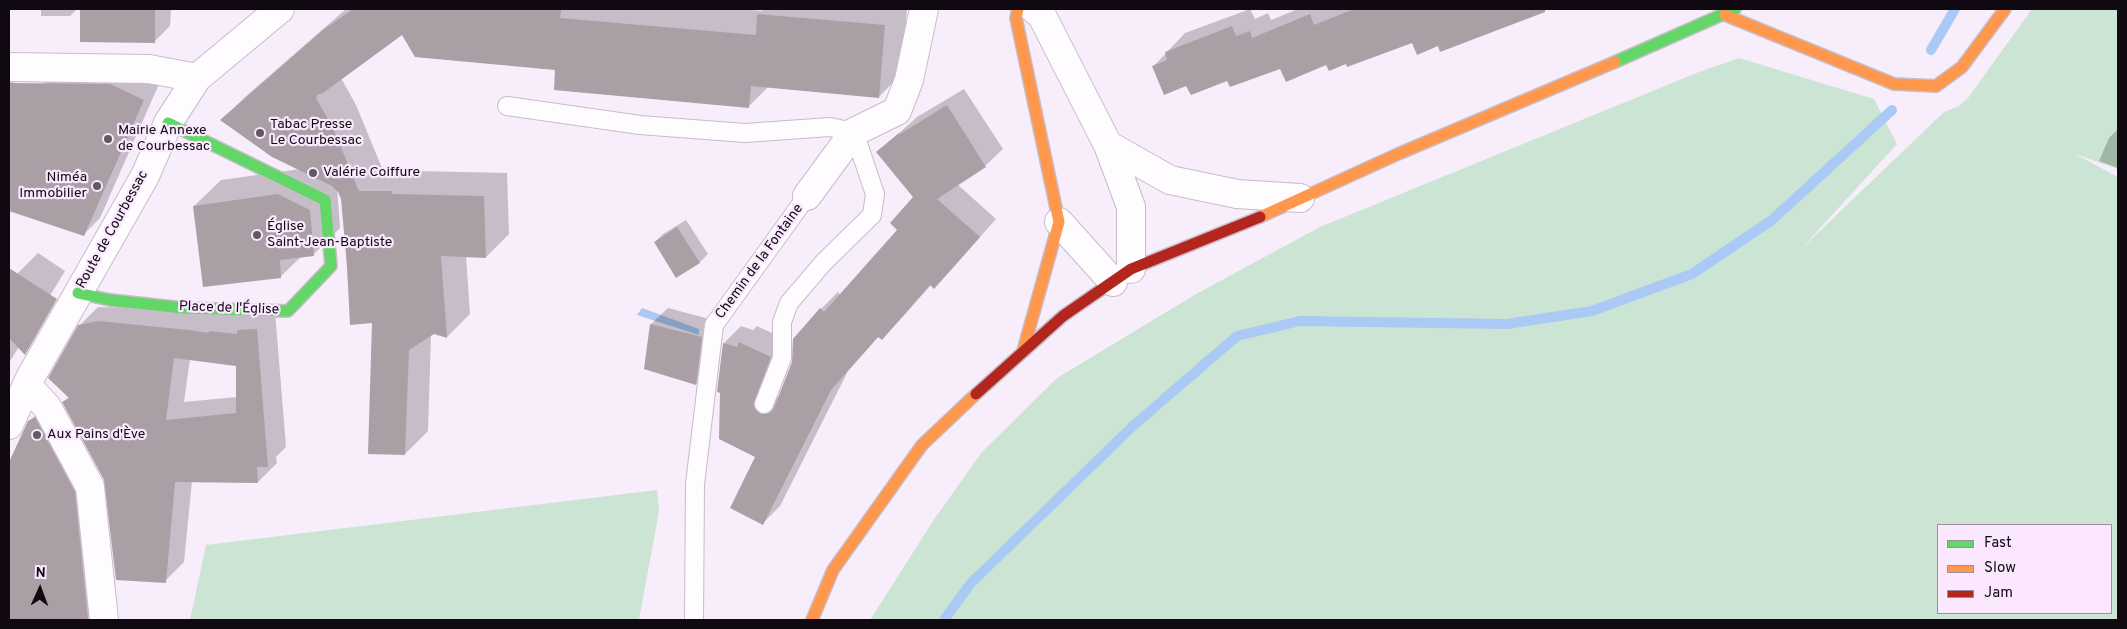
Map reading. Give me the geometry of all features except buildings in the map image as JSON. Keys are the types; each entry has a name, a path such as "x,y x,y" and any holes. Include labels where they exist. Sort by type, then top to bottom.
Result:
{"street":[{"name":"Route de Courbessac","path":"9,425 27,385 144,176 168,123 197,78 280,9"},
{"name":"Chemin de la Fontaine","path":"807,196 854,132 897,111 909,80 924,9"},
{"path":"1018,9 1016,18 1059,222 1024,351"},
{"path":"1034,9 1042,16 1108,145 1131,207 1122,275"},
{"path":"812,620 833,570 922,445 1063,316 1122,275 1250,222 1398,154 1735,9"},
{"path":"1724,15 1894,84 1936,86 1962,67 2005,9"},
{"path":"9,67 149,69 197,78"},
{"name":"Place de l'Église","path":"78,293 110,300 183,308 288,311 331,266 325,200 168,123"},
{"path":"1108,145 1170,180 1237,194 1300,198"},
{"path":"1059,222 1122,275"},
{"path":"27,385 47,407 90,487 104,620"}],"lane":[{"path":"507,106 640,125 745,133 830,127 854,132 875,194 872,215 824,262 790,303 782,322 782,358 764,404"},
{"name":"Chemin de la Fontaine","path":"694,620 695,484 714,325 807,196"}],"green space":[{"path":"2032,9 2118,9 2118,169 2075,154 2118,177 2118,620 870,620 935,518 982,452 1057,378 1198,293 1320,227 1699,72 1739,58 1874,99 1897,144 1801,249 1944,112 1959,106 1968,98"},
{"path":"657,490 659,511 639,620 190,620 206,545"}],"water":[{"path":"642,308 699,329 699,335 637,315"}],"waterway":[{"path":"1931,50 1955,9"},
{"path":"944,620 971,583 1133,426 1237,336 1300,321 1507,324 1592,311 1692,274 1772,220 1892,110"}],"traffic: fast":[{"path":"1615,62 1735,9"},
{"path":"78,293 110,300 183,308 288,311 331,266 325,200 168,123"}],"traffic: slow":[{"path":"1018,9 1016,18 1059,222 1023,351"},
{"path":"1725,15 1894,84 1936,86 1962,67 2005,9"},
{"path":"1260,217 1398,154 1615,62"},
{"path":"812,620 833,570 922,445 976,394"}],"traffic: jam":[{"path":"976,394 1063,316 1131,269 1260,217"}],"place":[{"name":"Tabac Presse Le Courbessac","path":"260,133"},
{"name":"Mairie Annexe de Courbessac","path":"108,139"},
{"name":"Valérie Coiffure","path":"313,173"},
{"name":"Niméa Immobilier","path":"97,186"},
{"name":"Église Saint-Jean-Baptiste","path":"257,235"},
{"name":"Aux Pains d'Ève","path":"37,435"}]}
